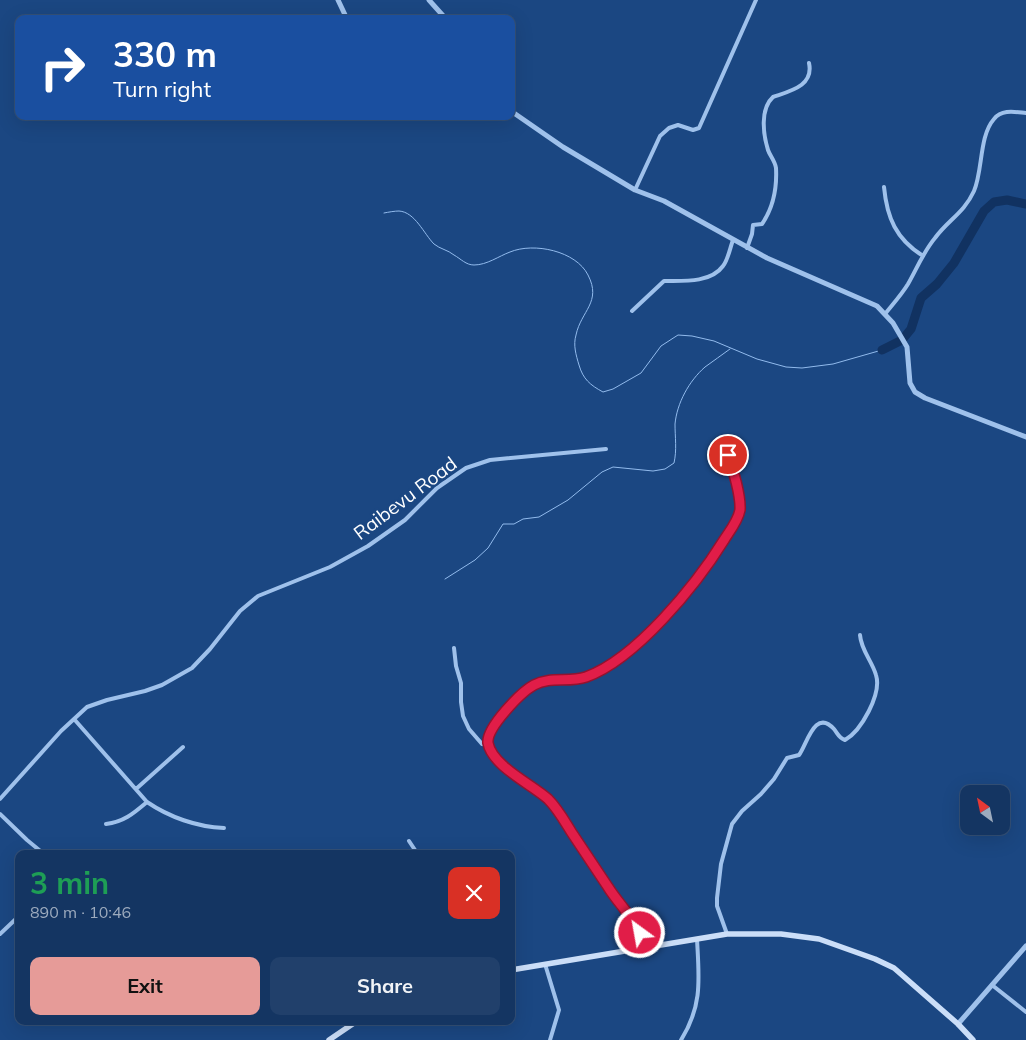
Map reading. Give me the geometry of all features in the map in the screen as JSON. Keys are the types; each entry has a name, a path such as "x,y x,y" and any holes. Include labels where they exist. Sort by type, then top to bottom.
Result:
{"main road":[{"path":"515,969 727,934 781,934 820,940 875,958 900,973 958,1024 973,1040"},
{"path":"329,1040 351,1025"}],"street":[{"path":"338,0 345,15"},
{"path":"429,0 442,15"},
{"path":"635,190 660,136 664,132 678,125 693,130 699,128 756,0"},
{"path":"747,248 753,225 760,225 763,222 774,198 776,168 768,150 764,128 766,108 773,97 786,94 804,84 809,76 809,63"},
{"path":"885,314 908,284 935,237 958,216 970,200 979,176 988,129 995,118 1003,112 1026,112"},
{"path":"515,114 563,147 635,190 664,201 747,248 877,306 900,334 907,347 910,383 919,395 1026,437"},
{"path":"884,187 885,203 895,229 916,252 923,256"},
{"path":"632,311 664,281 688,281 712,276 724,266 733,240"},
{"name":"Raibevu Road","path":"0,799 87,707 162,685 192,668 202,659 240,611 258,596 330,567 368,546 404,520 437,488 466,468 490,460 606,448"},
{"path":"646,948 636,924 609,890 556,808 542,794 507,769 488,745 489,735 512,704 528,689 540,682 571,681 586,677 613,662 660,622 713,558 740,512 733,468 728,455"},
{"path":"727,934 717,906 717,898 721,864 732,824 742,811 774,779 787,758 800,755 802,747 815,726 826,723 844,740 854,731 868,712 877,691 877,676 862,645 860,634"},
{"path":"454,648 460,680 460,702 463,716 469,729 478,741 488,745"},
{"path":"74,719 147,802 161,812 208,828 224,828"},
{"path":"136,789 183,747"},
{"path":"106,824 125,819 147,802"},
{"path":"0,814 39,850"},
{"path":"409,841 415,850"},
{"path":"0,934 15,920"},
{"path":"681,1040 690,1025 698,1004 697,939"},
{"path":"958,1024 1026,946"},
{"path":"545,964 558,1010 550,1040"},
{"path":"992,985 1026,1012"}],"waterway":[{"path":"882,350 902,340 911,329 921,298 937,284 954,263 984,211 994,202 1007,200 1026,204"},
{"path":"384,213 405,212 419,224 434,244 471,265 484,264 510,252 531,248 554,251 574,260 588,275 593,292 592,300 576,335 576,354 585,378 603,392 613,389 641,373 661,346 678,335 714,341 757,359 786,367 802,368 833,364 882,350"},
{"path":"445,579 475,560 488,548 503,524 514,524 523,519 539,517 568,500 602,472 613,467 653,471 665,469 674,463 675,424 681,400 699,373 730,349"}],"route":[{"path":"640,933 636,924 609,890 550,800 515,776 502,764 492,752 488,745 488,740 493,728 512,704 528,689 540,682 571,681 586,677 604,668 648,634 699,576 713,558 740,512 736,482 728,455"}]}
